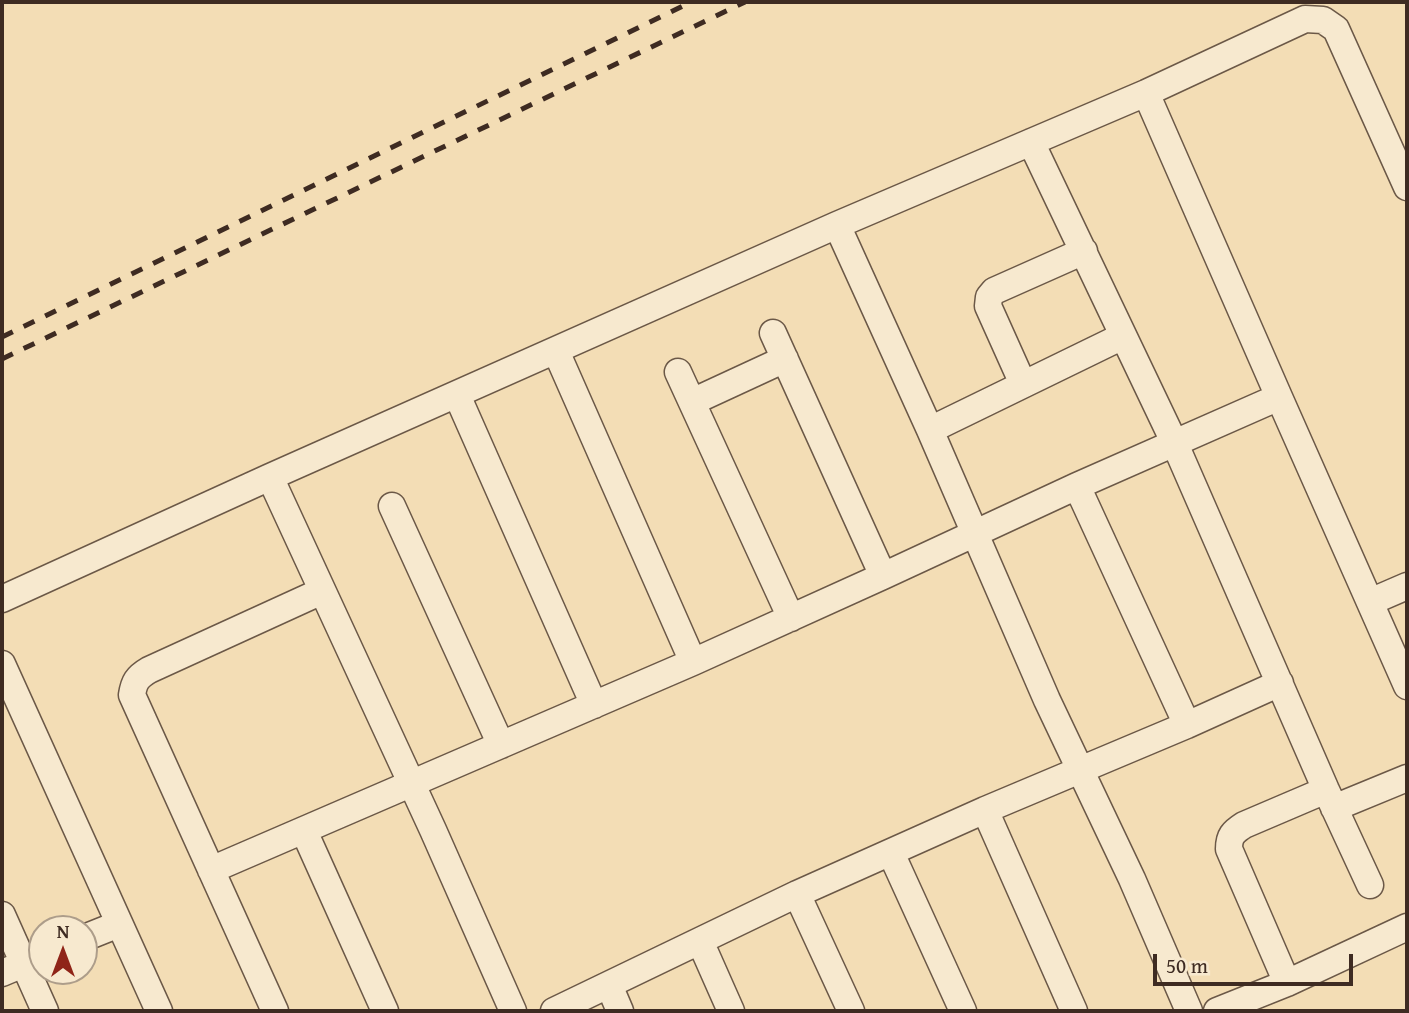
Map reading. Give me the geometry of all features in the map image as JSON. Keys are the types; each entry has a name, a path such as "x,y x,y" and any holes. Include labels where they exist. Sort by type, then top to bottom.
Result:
{"street":[{"path":"2,599 837,225 1146,93 1305,19 1323,20 1336,29 1407,187"},
{"path":"1146,93 1407,685"},
{"path":"1031,142 1175,444 1370,885"},
{"path":"837,225 930,430 1047,700 1132,879 1189,1011"},
{"path":"1023,384 988,306 989,297 994,291 1084,251"},
{"path":"773,332 883,576"},
{"path":"930,430 1123,336"},
{"path":"556,352 693,662"},
{"path":"692,402 785,359"},
{"path":"678,372 791,618"},
{"path":"457,395 594,705"},
{"path":"211,870 693,662 1077,486 1279,397"},
{"path":"270,477 433,830 513,1011"},
{"path":"1077,486 1187,725"},
{"path":"391,506 501,744"},
{"path":"1370,603 1407,586"},
{"path":"275,1011 132,695 138,676 149,670 323,592"},
{"path":"2,664 159,1011"},
{"path":"554,1011 797,894 1280,683"},
{"path":"1287,983 1229,849 1229,839 1234,831 1244,825 1407,778"},
{"path":"985,810 1074,1011"},
{"path":"304,831 385,1011"},
{"path":"891,853 963,1011"},
{"path":"797,894 851,1011"},
{"path":"2,915 45,1011"},
{"path":"98,932 119,924"},
{"path":"1217,1011 1287,983 1407,927"},
{"path":"700,941 731,1011"},
{"path":"609,985 620,1011"}],"railway":[{"path":"2,337 691,2"},
{"path":"2,359 745,2"}]}
